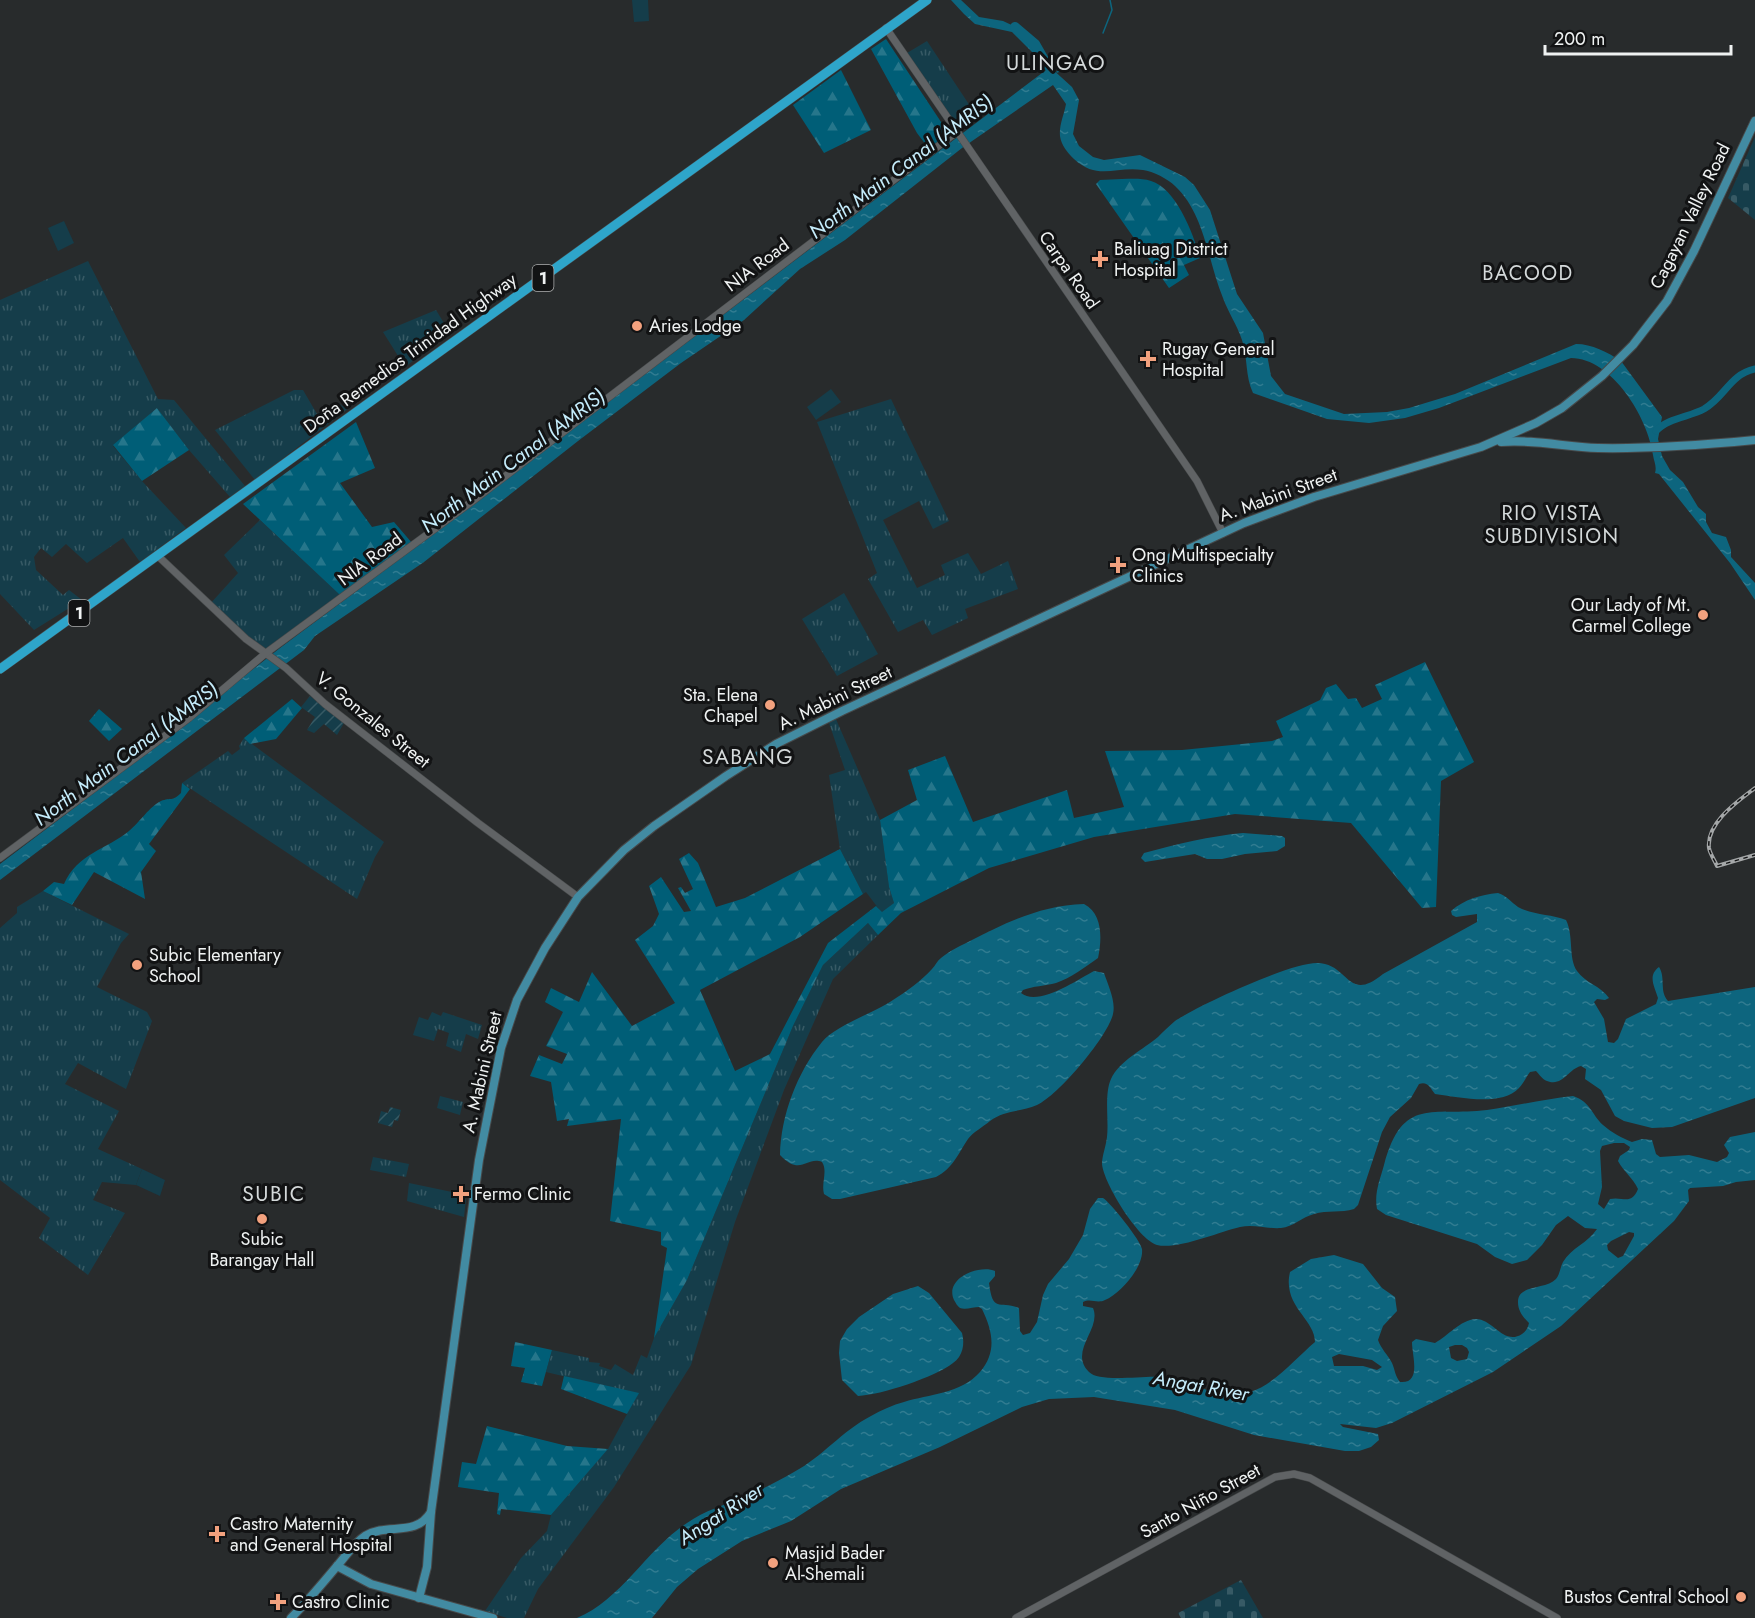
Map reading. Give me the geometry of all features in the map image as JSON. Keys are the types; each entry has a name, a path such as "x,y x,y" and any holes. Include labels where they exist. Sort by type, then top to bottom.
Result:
{"highway":[{"name":"Doña Remedios Trinidad Highway","path":"0,669 927,0"}],"main road":[{"name":"Cagayan Valley Road","path":"1602,376 1633,345 1667,301 1694,251 1755,121"},
{"name":"A. Mabini Street","path":"419,1598 427,1566 431,1512 475,1184 501,1048 517,1000 545,948 578,897 639,837 710,786 776,744 1223,533 1314,497 1492,442 1536,423 1562,408 1602,376"},
{"path":"1536,423 1529,430 1532,439 1581,447 1634,448 1755,440"},
{"path":"1492,442 1539,441"},
{"path":"291,1618 363,1538 374,1531 416,1526 426,1521 431,1512"},
{"path":"337,1566 371,1584 493,1618"}],"street":[{"name":"Carpa Road","path":"886,28 1197,481 1223,533"},
{"name":"NIA Road","path":"0,858 189,718 268,655 958,133"},
{"name":"V. Gonzales Street","path":"158,556 246,639 286,668 324,704 578,897"},
{"name":"Santo Niño Street","path":"1016,1618 1275,1477 1294,1474 1310,1478 1557,1618"}],"green space":[{"path":"632,0 648,0 649,21 634,22"},
{"path":"886,39 947,131 952,133 929,149 917,133 871,49"},
{"path":"927,41 976,115 959,128 907,53"},
{"path":"841,70 871,130 824,153 793,105"},
{"path":"1755,137 1755,220 1728,198"},
{"path":"1144,179 1160,185 1176,202 1188,225 1200,258 1184,265 1189,275 1169,288 1096,184 1100,180"},
{"path":"64,221 74,243 58,251 48,228"},
{"path":"88,261 158,399 174,400 245,486 230,497 189,450 157,408 113,446 186,528 140,562 123,538 87,563 66,544 52,557 41,548 34,557 36,570 63,595 69,590 82,600 34,630 0,594 0,300"},
{"path":"436,310 450,333 405,367 383,332"},
{"path":"831,389 841,402 816,420 807,407"},
{"path":"294,390 303,390 317,414 338,403 344,407 346,401 350,407 255,480 215,430"},
{"path":"891,399 949,521 933,529 919,501 883,520 917,588 945,575 941,565 968,553 981,574 1008,561 1018,589 965,609 968,618 932,635 923,620 898,632 868,579 877,573 817,422"},
{"path":"157,408 189,450 142,481 113,445"},
{"path":"356,422 375,468 340,483 372,527 394,522 412,543 340,595 243,504"},
{"path":"260,520 340,595 266,649 230,623 210,604 238,573 224,555"},
{"path":"844,593 878,654 837,676 802,619"},
{"path":"1425,662 1474,762 1441,781 1436,907 1422,908 1351,823 1235,814 1094,837 989,868 901,913 878,935 868,923 823,965 793,1026 687,1280 654,1338 667,1248 661,1245 661,1232 610,1221 621,1119 567,1126 569,1119 557,1121 551,1082 530,1076 539,1055 562,1064 567,1054 546,1046 563,1012 545,1002 551,988 579,1002 592,972 632,1026 675,1003 635,940 653,926 659,914 649,886 661,877 684,912 691,911 678,888 681,887 685,893 693,889 679,859 689,853 698,863 716,907 745,898 840,849 863,894 800,937 700,990 735,1071 770,1054 828,943 876,906 882,912 894,903 889,887 880,820 917,800 908,770 945,756 973,822 1067,790 1074,818 1124,807 1105,751 1182,750 1272,741 1283,737 1276,721 1320,700 1326,688 1336,684 1348,699 1356,698 1362,708 1382,699 1375,685"},
{"path":"310,696 344,723 337,735 324,724 314,733 307,730 315,717 301,707"},
{"path":"292,699 302,708 276,739 250,744 244,738"},
{"path":"99,709 122,729 109,741 89,721"},
{"path":"835,717 880,820 889,887 894,903 882,913 866,892 863,894 840,849 829,775 845,770 828,720"},
{"path":"244,738 384,842 357,899 182,783 228,751 232,755 240,749 239,746"},
{"path":"182,783 190,789 149,844 156,851 141,872 145,899 94,872 72,905 43,891 54,882 64,884 84,859 129,831 157,803 178,796 181,793"},
{"path":"43,891 129,934 121,943 97,987 147,1012 152,1021 126,1089 78,1063 65,1084 119,1111 98,1149 142,1169 136,1185 102,1182 93,1200 125,1213 88,1275 39,1238 50,1218 0,1180 0,928 17,913 17,907"},
{"path":"868,923 878,935 833,979 784,1090 735,1222 691,1365 614,1487 538,1589 524,1618 507,1618 485,1611 521,1558 547,1531 551,1515 608,1449 638,1394 546,1372 552,1350 589,1358 589,1362 600,1363 599,1366 611,1370 615,1364 633,1375 641,1355 647,1358 654,1338 687,1280 793,1026 823,965"},
{"path":"432,1012 441,1016 443,1012 482,1025 478,1039 466,1034 461,1052 446,1046 449,1033 438,1029 434,1041 413,1035 419,1017 428,1020"},
{"path":"440,1096 463,1102 460,1115 437,1108"},
{"path":"390,1107 401,1110 398,1121 394,1120 392,1127 378,1123 381,1111 388,1113"},
{"path":"373,1157 409,1164 406,1177 370,1170"},
{"path":"142,1169 165,1180 160,1196 136,1185"},
{"path":"409,1183 452,1192 452,1197 466,1199 464,1217 407,1201"},
{"path":"515,1342 552,1350 542,1386 521,1382 525,1368 511,1366"},
{"path":"564,1376 639,1393 627,1414 561,1389"},
{"path":"487,1426 567,1446 608,1449 551,1515 501,1509 500,1515 497,1514 499,1493 458,1487 462,1462 476,1464"},
{"path":"1241,1580 1263,1618 1181,1618 1178,1613"}],"water":[{"name":"North Main Canal (AMRIS)","path":"951,0 961,0 979,17 1003,21 1018,28 1050,67 1072,87 1079,100 1073,134 1079,146 1093,157 1104,160 1140,155 1185,177 1194,185 1210,210 1237,294 1263,333 1271,376 1285,394 1344,414 1387,412 1455,394 1576,344 1599,349 1621,361 1662,417 1658,439 1662,456 1670,470 1683,482 1698,507 1706,514 1706,522 1712,533 1726,537 1731,557 1755,583 1755,600 1730,563 1659,474 1655,473 1656,466 1650,440 1636,408 1626,393 1614,379 1586,361 1571,358 1439,408 1405,418 1369,423 1327,419 1253,393 1242,340 1223,298 1205,239 1185,197 1172,183 1151,172 1133,169 1099,171 1083,166 1074,159 1065,149 1060,136 1066,104 1053,85 962,148 845,240 800,269 744,320 681,363 424,562 315,636 304,650 0,880 0,864 280,648 1046,70 1044,64 1012,32 975,24"},
{"path":"1243,833 1282,836 1285,838 1285,846 1277,851 1222,859 1207,859 1195,854 1145,862 1141,858 1144,853 1169,846"},
{"path":"1498,893 1524,910 1566,920 1574,966 1584,979 1602,990 1609,998 1597,999 1594,1002 1604,1019 1608,1042 1614,1043 1618,1039 1626,1019 1656,1004 1658,998 1653,974 1659,967 1665,997 1668,1001 1755,987 1755,1098 1672,1127 1652,1128 1624,1121 1615,1116 1601,1090 1585,1079 1586,1069 1581,1066 1557,1082 1547,1081 1536,1071 1530,1072 1521,1086 1511,1094 1491,1099 1435,1094 1425,1083 1422,1083 1419,1084 1411,1098 1390,1117 1382,1132 1358,1205 1354,1209 1314,1214 1281,1228 1240,1227 1175,1245 1157,1245 1141,1233 1115,1197 1102,1164 1107,1137 1109,1085 1120,1067 1175,1021 1244,986 1286,970 1317,963 1336,969 1355,984 1362,985 1371,982 1477,922 1477,914 1456,917 1452,915 1451,911 1456,907 1473,898"},
{"path":"1084,904 1090,908 1098,920 1100,943 1098,958 1062,981 1023,990 1021,993 1037,997 1047,995 1094,971 1104,973 1113,998 1114,1009 1109,1024 1093,1050 1057,1090 1037,1105 995,1117 970,1136 951,1165 936,1177 832,1199 824,1194 822,1162 812,1161 793,1165 780,1155 783,1125 792,1095 805,1067 828,1036 903,993 923,978 941,958 960,946 998,927 1040,911"},
{"name":"Angat River","path":"1573,1096 1584,1102 1603,1125 1625,1139 1632,1142 1642,1139 1652,1140 1656,1154 1660,1157 1689,1155 1717,1162 1727,1157 1729,1153 1724,1145 1730,1137 1755,1132 1755,1180 1723,1186 1690,1188 1688,1190 1689,1201 1674,1221 1561,1326 1493,1372 1392,1423 1376,1428 1340,1424 1343,1427 1378,1434 1379,1440 1371,1447 1359,1451 1345,1451 1254,1435 1175,1410 1094,1397 1049,1399 1022,1407 940,1447 841,1489 791,1521 742,1541 698,1569 677,1587 652,1618 577,1618 593,1610 607,1599 659,1546 694,1519 794,1472 851,1429 879,1412 900,1403 954,1389 964,1385 980,1372 989,1357 991,1334 982,1309 979,1307 960,1308 954,1300 952,1292 954,1285 965,1275 981,1269 995,1271 995,1276 989,1283 993,1299 998,1304 1019,1308 1020,1331 1023,1335 1030,1333 1037,1322 1048,1284 1069,1259 1083,1235 1090,1209 1098,1198 1103,1198 1112,1207 1131,1231 1142,1249 1142,1256 1130,1279 1111,1297 1102,1301 1083,1302 1083,1306 1093,1308 1095,1316 1082,1356 1089,1372 1094,1375 1112,1378 1161,1377 1228,1394 1250,1392 1259,1388 1276,1377 1315,1342 1310,1326 1294,1303 1289,1284 1290,1272 1311,1259 1334,1255 1363,1264 1382,1288 1395,1297 1397,1311 1383,1326 1378,1340 1400,1382 1411,1379 1413,1374 1412,1342 1416,1339 1435,1343 1459,1325 1476,1319 1488,1323 1510,1337 1522,1334 1529,1323 1519,1308 1519,1296 1527,1290 1546,1285 1556,1279 1566,1257 1597,1229 1585,1228 1568,1216 1556,1225 1542,1245 1527,1260 1512,1264 1495,1257 1477,1244 1386,1215 1377,1209 1377,1192 1392,1143 1400,1128 1410,1119 1435,1112 1487,1110","holes":["1624,1143 1630,1147 1618,1161 1638,1189 1629,1199 1610,1199 1604,1209 1598,1204 1602,1187 1600,1151 1602,1146","1629,1232 1634,1233 1623,1256 1618,1258 1608,1250 1607,1245","1462,1345 1467,1348 1469,1352 1467,1359 1457,1361 1451,1358 1449,1347","1339,1354 1372,1360 1382,1367 1377,1370 1363,1366 1334,1366 1332,1357"]},
{"path":"918,1286 929,1293 962,1333 961,1353 953,1363 921,1379 880,1392 858,1396 842,1380 840,1341 847,1329 859,1317 893,1294"}],"waterway":[{"path":"1103,33 1112,10 1110,0"},
{"path":"1015,27 1035,44 1047,65"},
{"path":"1057,72 1062,70"},
{"name":"North Main Canal (AMRIS)","path":"1656,431 1666,423 1704,409 1739,376 1755,369"}],"railway":[{"path":"1755,788 1724,814 1709,839 1711,855 1717,866 1755,855"}],"place":[{"name":"Baliuag District Hospital","path":"1100,259"},
{"name":"Aries Lodge","path":"637,326"},
{"name":"Rugay General Hospital","path":"1148,359"},
{"name":"Ong Multispecialty Clinics","path":"1118,565"},
{"name":"Our Lady of Mt. Carmel College","path":"1703,615"},
{"name":"Sta. Elena Chapel","path":"770,705"},
{"name":"Subic Elementary School","path":"137,965"},
{"name":"Fermo Clinic","path":"461,1194"},
{"name":"Subic Barangay Hall","path":"262,1219"},
{"name":"Castro Maternity and General Hospital","path":"217,1534"},
{"name":"Masjid Bader Al-Shemali","path":"773,1563"},
{"name":"Bustos Central School","path":"1741,1597"},
{"name":"Castro Clinic","path":"278,1602"}],"district":[{"name":"ULINGAO","path":"1056,63"},
{"name":"BACOOD","path":"1528,273"},
{"name":"RIO VISTA SUBDIVISION","path":"1552,524"},
{"name":"SABANG","path":"748,757"},
{"name":"SUBIC","path":"274,1194"}]}
